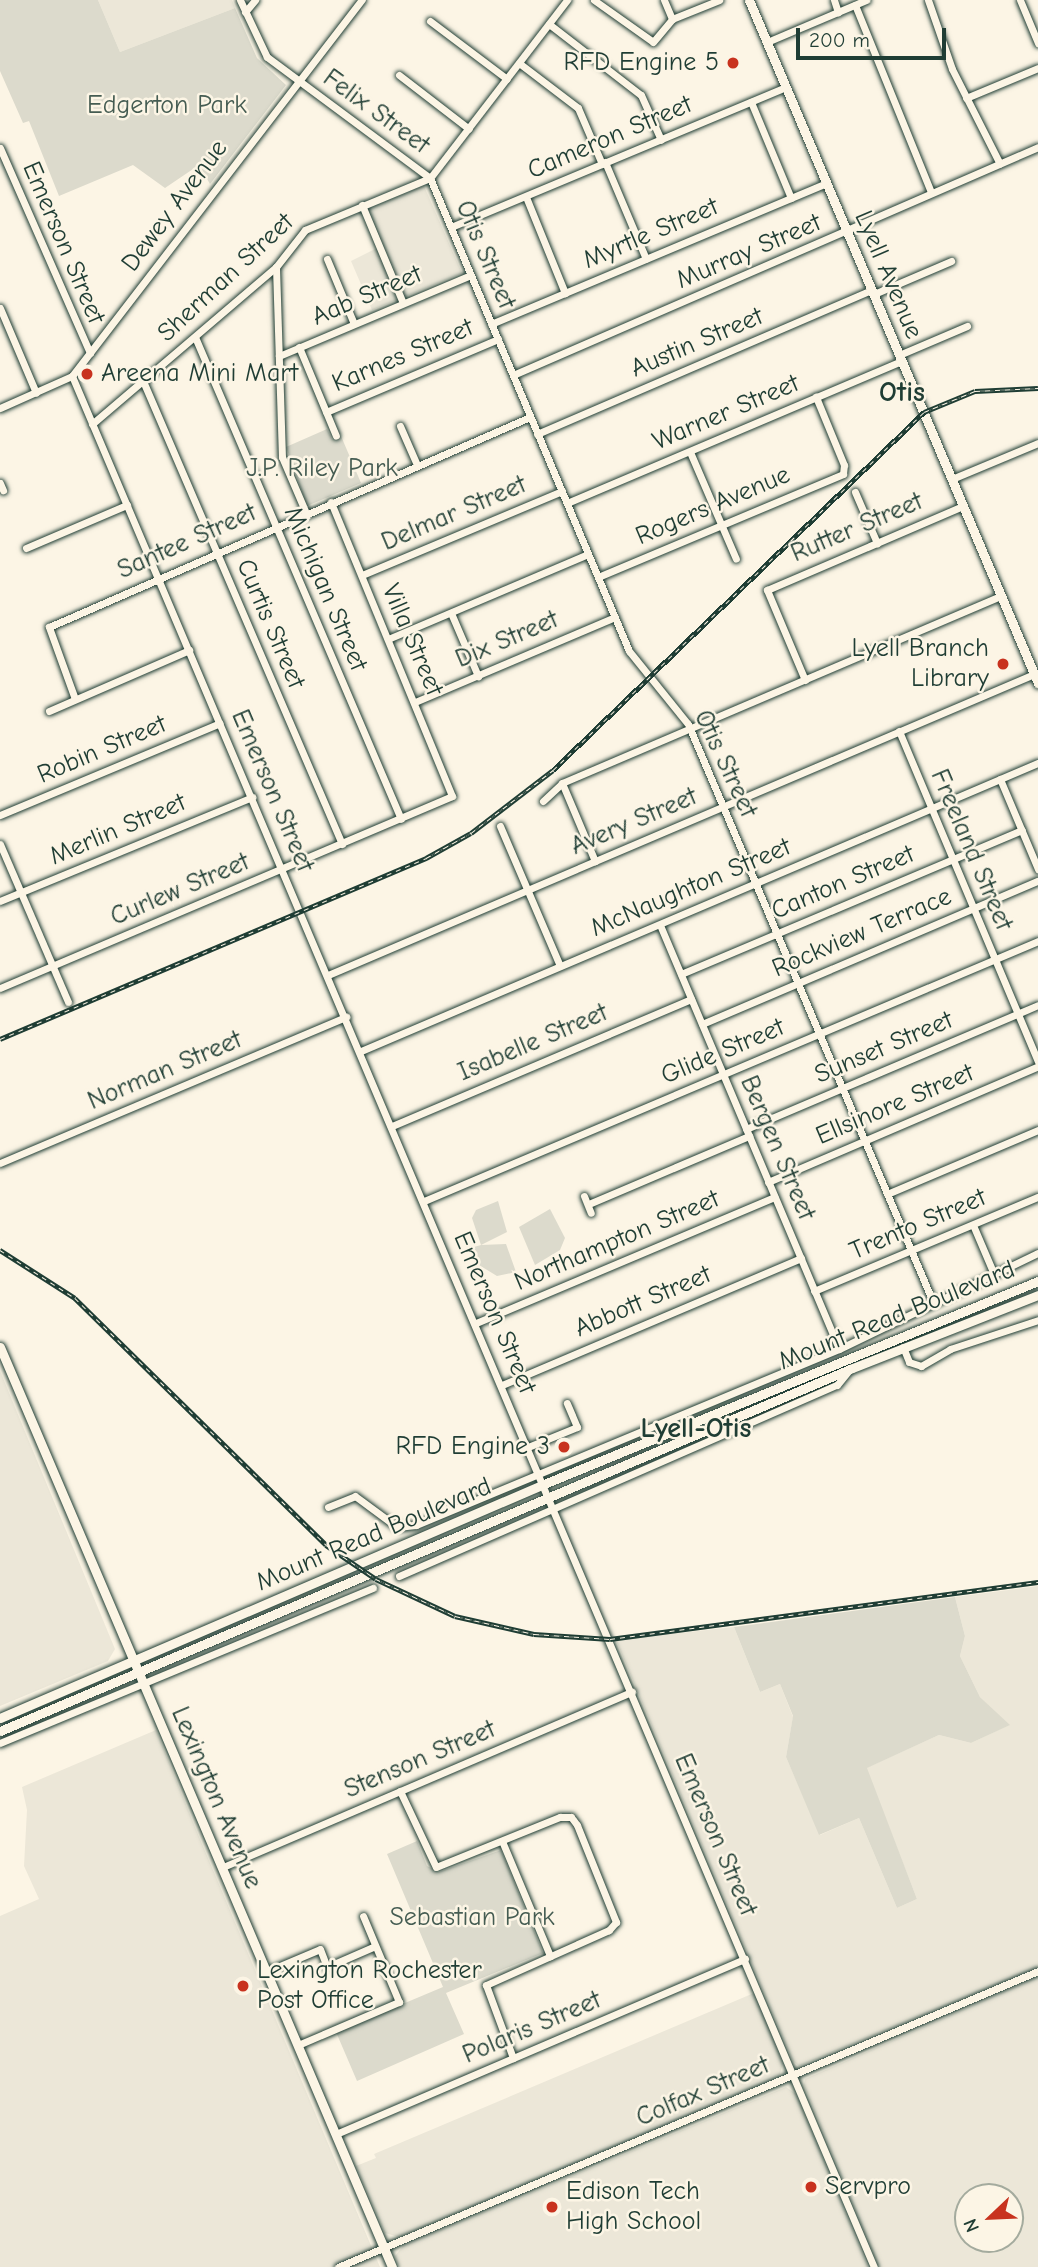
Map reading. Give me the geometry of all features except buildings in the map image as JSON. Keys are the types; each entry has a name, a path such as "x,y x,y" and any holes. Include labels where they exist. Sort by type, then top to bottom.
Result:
{"main road":[{"name":"Lyell Avenue","path":"749,0 1036,678"},
{"name":"Mount Read Boulevard","path":"0,1718 135,1662 542,1480 1038,1281"},
{"name":"Mount Read Boulevard","path":"0,1731 142,1677 199,1647 551,1502 850,1369 1038,1295"},
{"path":"878,1345 903,1348 919,1328"},
{"name":"Lexington Avenue","path":"0,1347 392,2267"}],"street":[{"name":"Felix Street","path":"240,0 265,54 430,178"},
{"path":"245,12 255,0"},
{"name":"Dewey Avenue","path":"0,408 72,376 362,0"},
{"name":"Sherman Street","path":"92,425 276,267 305,230 430,178 567,0"},
{"path":"594,0 650,42 673,19 719,0"},
{"path":"664,0 673,19"},
{"path":"834,0 838,12"},
{"path":"767,42 866,0"},
{"path":"928,0 966,98 1000,164"},
{"path":"1020,0 1037,40"},
{"path":"855,5 931,192"},
{"path":"430,21 507,79"},
{"path":"549,24 638,92 661,140"},
{"path":"519,63 578,108 646,259"},
{"path":"966,98 1038,68"},
{"path":"398,75 469,129"},
{"name":"Cameron Street","path":"450,227 786,87"},
{"path":"751,102 791,198"},
{"name":"Murray Street","path":"513,375 848,233 853,226 1038,147"},
{"name":"Emerson Street","path":"0,148 90,353"},
{"name":"Otis Street","path":"430,178 633,658 690,729 933,1302"},
{"name":"Myrtle Street","path":"491,324 827,183"},
{"path":"526,197 565,292"},
{"path":"362,205 403,303"},
{"path":"327,259 354,324"},
{"name":"Austin Street","path":"537,434 951,261"},
{"path":"276,267 282,457 306,513"},
{"name":"Aab Street","path":"279,356 471,275"},
{"path":"0,308 36,393"},
{"name":"Warner Street","path":"567,503 816,397 967,326"},
{"name":"Michigan Street","path":"195,337 401,819"},
{"name":"Karnes Street","path":"326,412 498,339"},
{"path":"299,347 336,436"},
{"name":"Emerson Street","path":"72,376 361,1051 874,2267"},
{"name":"Curtis Street","path":"143,381 342,844"},
{"name":"Rogers Avenue","path":"598,577 844,473 816,397"},
{"name":"Santee Street","path":"75,699 49,627 530,417"},
{"path":"400,425 416,465"},
{"path":"952,479 1038,443"},
{"path":"690,452 736,559"},
{"name":"Delmar Street","path":"362,575 562,491"},
{"path":"855,492 877,543"},
{"name":"Villa Street","path":"331,502 452,796"},
{"path":"26,548 127,505"},
{"name":"Rutter Street","path":"805,680 766,590 963,506"},
{"path":"388,639 588,554"},
{"path":"543,801 562,783 1001,596"},
{"path":"451,613 478,676"},
{"name":"Dix Street","path":"415,702 615,617"},
{"path":"49,710 189,650"},
{"name":"Avery Street","path":"328,975 899,732 1036,678"},
{"name":"Robin Street","path":"0,815 220,723"},
{"name":"Freeland Street","path":"899,732 1038,1064"},
{"name":"McNaughton Street","path":"361,1051 1038,763"},
{"path":"1000,779 1037,865"},
{"path":"562,783 595,862"},
{"name":"Curlew Street","path":"0,988 452,796"},
{"name":"Merlin Street","path":"0,901 252,797"},
{"path":"500,827 560,966"},
{"name":"Canton Street","path":"681,974 1021,830"},
{"path":"0,844 68,1002"},
{"name":"Rockview Terrace","path":"702,1024 1038,881"},
{"name":"Bergen Street","path":"660,925 839,1349"},
{"name":"Glide Street","path":"424,1201 1038,941"},
{"name":"Isabelle Street","path":"392,1126 691,999"},
{"name":"Sunset Street","path":"591,1203 842,1088 1038,1005"},
{"name":"Norman Street","path":"0,1163 346,1017"},
{"name":"Ellsinore Street","path":"768,1182 1038,1064"},
{"path":"887,1194 1038,1130"},
{"path":"584,1196 591,1203 591,1213"},
{"name":"Northampton Street","path":"476,1323 775,1197"},
{"name":"Trento Street","path":"814,1291 1038,1197"},
{"path":"973,1225 993,1272"},
{"name":"Mount Read Boulevard","path":"542,1480 839,1349 993,1272 1038,1253"},
{"name":"Abbott Street","path":"502,1385 801,1258"},
{"path":"903,1348 909,1362 921,1366 950,1349 1038,1320"},
{"path":"528,1447 577,1427 567,1403"},
{"path":"328,1507 355,1496 397,1527 409,1528 542,1480"},
{"name":"Mount Read Boulevard","path":"399,1576 551,1502"},
{"name":"Mount Read Boulevard","path":"0,1743 142,1677 193,1663 373,1588"},
{"path":"193,1663 199,1647"},
{"name":"Stenson Street","path":"223,1867 632,1692"},
{"path":"400,1791 433,1866 441,1867 564,1816 574,1820 615,1915 615,1925 485,1987 513,2059"},
{"path":"502,1841 550,1956"},
{"path":"298,2045 399,2001 363,1916"},
{"path":"268,1971 320,1950 327,1967 375,1946"},
{"name":"Polaris Street","path":"336,2134 745,1959"},
{"name":"Colfax Street","path":"338,2267 1038,1971"}],"shaded area":[{"path":"98,0 232,0 235,8 120,52"},
{"path":"424,186 462,273 372,310 351,261 381,246 367,209"},
{"path":"0,1371 115,1649 108,1661 0,1706"},
{"path":"1038,1586 1038,1967 799,2066 793,2061 616,1640 734,1627 760,1692 780,1684 793,1717 786,1757 820,1835 859,1818 897,1908 917,1899 866,1768 939,1735 971,1743 1009,1725 980,1697 960,1656 965,1636 955,1597"},
{"path":"156,1730 380,2267 0,2267 0,1916 39,1899 24,1866 27,1810 22,1787"},
{"path":"1038,1977 1038,2267 879,2267 804,2085 805,2079"},
{"path":"754,1993 783,2063 779,2077 399,2237 385,2233 356,2166 376,2158 374,2154"},
{"path":"786,2087 796,2094 868,2267 399,2267 395,2256 403,2246"}],"green space":[{"name":"Edgerton Park","path":"0,0 98,0 120,52 235,8 257,58 286,85 210,184 199,165 165,188 133,165 59,196 29,121 23,123 0,71"},
{"name":"J.P. Riley Park","path":"327,429 332,439 341,436 361,483 307,506 286,447"},
{"path":"498,1201 507,1232 481,1245 472,1218 476,1210"},
{"path":"550,1209 565,1238 560,1250 535,1265 519,1227"},
{"path":"506,1244 516,1272 497,1276 479,1265 474,1247"},
{"path":"955,1597 965,1636 960,1656 980,1697 1010,1725 971,1743 939,1735 867,1768 917,1899 897,1908 859,1818 819,1835 786,1757 793,1716 780,1684 760,1692 734,1627"},
{"name":"Sebastian Park","path":"417,1841 427,1866 439,1872 501,1850 543,1953 446,1993 464,2034 357,2081 336,2032 443,1987 387,1854"}],"railway":[{"path":"0,1039 426,858 471,833 553,770 924,412 975,391 1038,388"},
{"path":"0,1250 75,1298 326,1545 376,1579 455,1616 534,1634 610,1639 1038,1582"}],"place":[{"name":"RFD Engine 5","path":"733,63"},
{"name":"Areena Mini Mart","path":"87,374"},
{"name":"Lyell Branch Library","path":"1003,664"},
{"name":"RFD Engine 3","path":"564,1447"},
{"name":"Lexington Rochester Post Office","path":"243,1986"},
{"name":"Servpro","path":"811,2187"},
{"name":"Edison Tech High School","path":"552,2207"}],"district":[{"name":"Otis","path":"902,392"},
{"name":"Lyell-Otis","path":"696,1428"}]}
